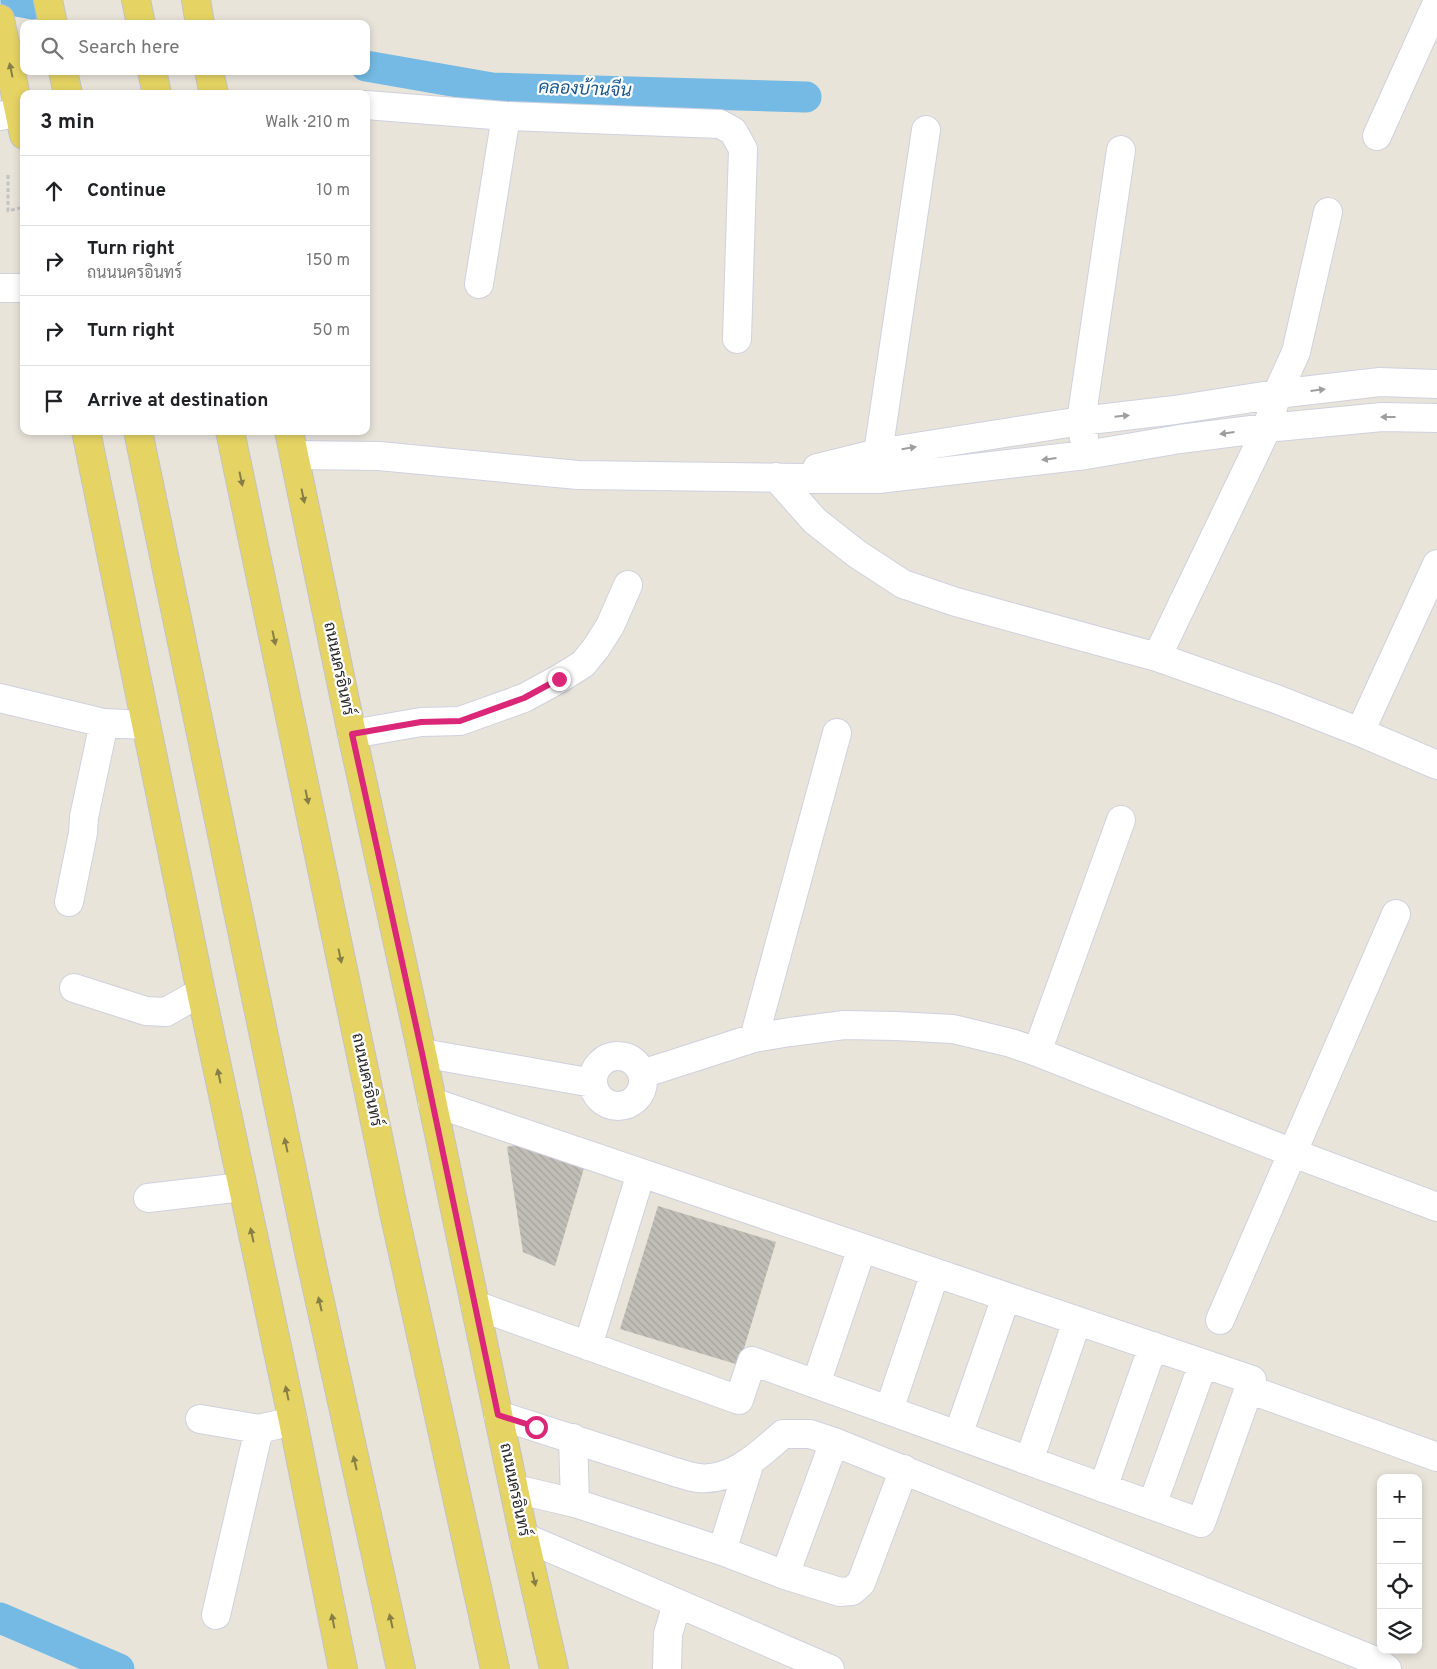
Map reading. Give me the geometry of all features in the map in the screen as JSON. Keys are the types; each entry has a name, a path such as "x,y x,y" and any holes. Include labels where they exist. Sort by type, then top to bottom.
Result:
{"main road":[{"path":"48,0 52,20"},
{"path":"136,0 141,20"},
{"path":"196,0 199,20"},
{"path":"0,19 14,121"},
{"path":"64,75 67,90"},
{"path":"153,75 156,90"},
{"path":"210,75 213,90"},
{"path":"87,435 343,1669"},
{"path":"139,435 309,1252 401,1669"},
{"name":"ถนนนครอินทร์","path":"231,435 395,1217 495,1669"},
{"name":"ถนนนครอินทร์","path":"292,443 352,734 554,1669"}],"street":[{"path":"1377,136 1437,2"},
{"path":"370,105 506,116 720,124 733,131 743,149 737,339"},
{"path":"479,284 506,116"},
{"path":"878,466 926,130"},
{"path":"1086,455 1081,420 1121,150"},
{"path":"1157,658 1267,428 1277,394 1296,352 1328,212"},
{"path":"0,288 20,288"},
{"path":"878,466 1081,420 1175,410 1277,394 1380,382 1437,384"},
{"path":"292,443 379,456 578,475 776,477 878,466 1086,455 1180,439 1267,428 1382,417 1437,418"},
{"path":"776,477 815,521 857,554 903,584 956,602 1157,658 1276,699 1437,765"},
{"path":"1360,732 1437,564"},
{"path":"352,734 421,722 460,721 524,698 584,664 610,626 628,585"},
{"path":"0,698 104,723 146,725"},
{"path":"69,902 83,833 84,817 104,723"},
{"path":"754,1038 837,733"},
{"path":"1037,1052 1121,820"},
{"path":"1220,1320 1396,914"},
{"path":"74,988 146,1011 166,1012 201,992"},
{"path":"642,1074 754,1038 790,1032 844,1025 952,1029 1011,1043 1037,1052 1293,1153 1437,1207"},
{"path":"422,1053 593,1083"},
{"path":"613,1055 632,1059 638,1065 642,1074 643,1085 639,1094 632,1102 623,1106 612,1106 596,1094 593,1083 597,1065 613,1055"},
{"path":"432,1102 1252,1380 1201,1523 752,1361 739,1400 475,1305"},
{"path":"588,1346 641,1172"},
{"path":"148,1198 242,1187"},
{"path":"816,1384 862,1248"},
{"path":"889,1410 935,1272"},
{"path":"958,1435 1006,1297"},
{"path":"1029,1461 1077,1321"},
{"path":"1103,1488 1153,1346"},
{"path":"1152,1506 1203,1364"},
{"path":"1248,1389 1437,1457"},
{"path":"498,1415 675,1472 700,1478 724,1475 750,1462 783,1434 810,1434 904,1469 1378,1662 1387,1669"},
{"path":"200,1419 259,1429 293,1421"},
{"path":"216,1615 259,1429"},
{"path":"573,1438 575,1503"},
{"path":"785,1575 834,1442"},
{"path":"722,1551 750,1462"},
{"path":"515,1490 575,1503 840,1592 852,1591 861,1583 904,1469"},
{"path":"524,1537 830,1669"},
{"path":"667,1669 668,1634 677,1604"}],"path":[{"path":"8,175 8,210 20,208"}],"building":[{"path":"523,1143 587,1158 555,1266 523,1252 507,1147"},
{"path":"658,1206 776,1242 739,1365 620,1329"}],"waterway":[{"name":"คลองบ้านจีน","path":"16,1 33,4"},
{"name":"คลองบ้านจีน","path":"370,67 492,88 806,97"},
{"path":"0,1618 119,1669"}],"route":[{"path":"536,1427 498,1415 422,1053 352,734 421,722 460,721 524,698 559,679"}]}
